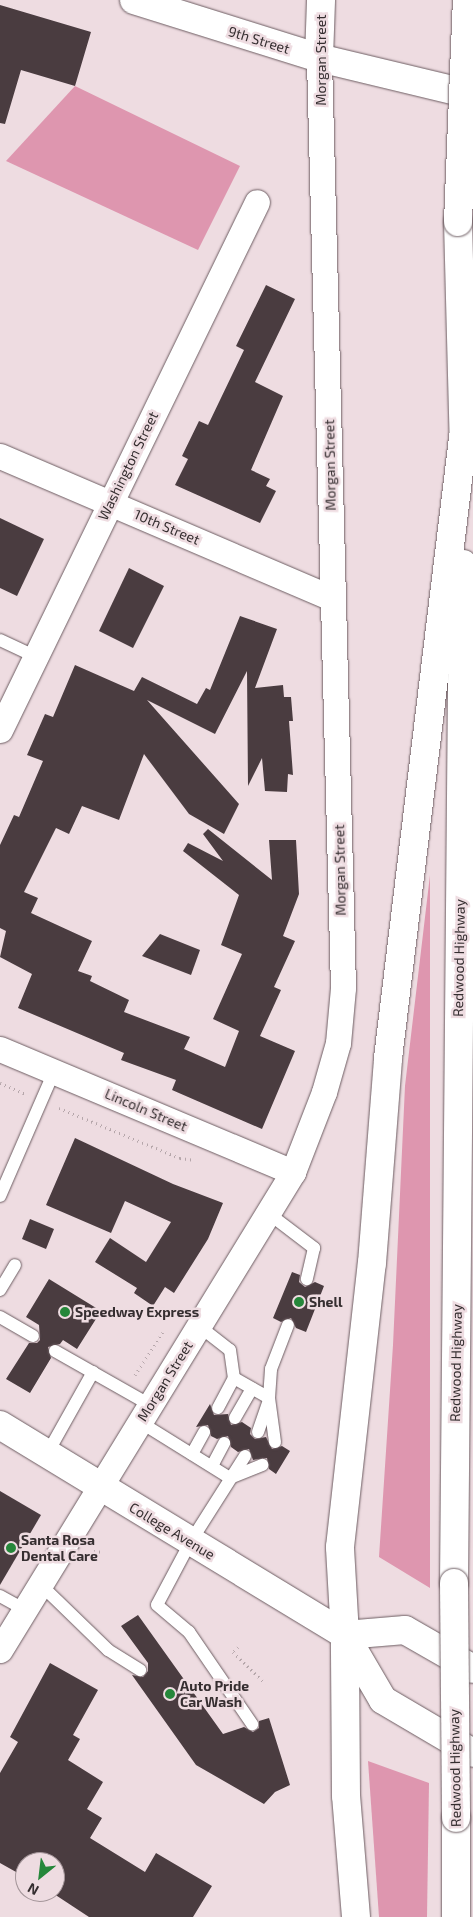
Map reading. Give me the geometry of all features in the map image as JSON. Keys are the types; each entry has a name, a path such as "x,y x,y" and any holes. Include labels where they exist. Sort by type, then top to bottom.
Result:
{"main road":[{"name":"Morgan Street","path":"319,58 321,0"},
{"name":"Redwood Highway","path":"456,1917 454,1583 464,430 458,222 467,0"},
{"name":"9th Street","path":"139,1 319,58 473,95"},
{"path":"356,1917 346,1796 345,1636 340,1547 372,1263 388,1058 464,430"},
{"name":"College Avenue","path":"0,1425 345,1636 383,1700 473,1753"},
{"path":"345,1636 405,1630 473,1669"}],"street":[{"name":"Morgan Street","path":"0,1650 293,1172 324,1092 338,1042 343,988 319,58"},
{"name":"Washington Street","path":"0,730 257,202"},
{"name":"10th Street","path":"0,456 333,599"},
{"name":"Lincoln Street","path":"2,1054 54,1072 293,1172"}],"lane":[{"path":"0,640 36,657"},
{"path":"0,1196 54,1072"},
{"path":"268,1213 314,1248 307,1279"},
{"path":"0,1290 15,1265"},
{"path":"0,1317 32,1336"},
{"path":"275,1442 269,1398 271,1369 288,1324"},
{"path":"200,1326 230,1350 234,1378 218,1408"},
{"path":"56,1351 125,1391 145,1413 192,1454 230,1478"},
{"path":"47,1454 93,1372"},
{"path":"234,1378 269,1398"},
{"path":"236,1418 252,1389"},
{"path":"258,1432 269,1398"},
{"path":"192,1454 204,1432"},
{"path":"212,1466 224,1443"},
{"path":"245,1456 191,1541 157,1605 189,1632 252,1724"},
{"path":"230,1478 262,1465"},
{"path":"40,1584 108,1650 140,1670"},
{"path":"0,1596 25,1610"}],"path":[{"path":"0,1083 180,1158 202,1163"},
{"path":"125,1391 167,1326"},
{"path":"94,1551 103,1552"},
{"path":"238,1647 233,1652 265,1683"}],"shaded area":[{"path":"75,86 240,166 198,250 6,161"},
{"path":"430,875 430,1588 379,1557 393,1345 405,1086"},
{"path":"368,1761 429,1783 427,1917 379,1917"}],"building":[{"path":"0,5 91,32 75,86 21,70 5,124 0,123"},
{"path":"266,285 295,299 255,382 283,396 251,470 270,479 266,486 276,491 260,523 175,485 188,459 182,456 199,421 208,425 244,350 236,346"},
{"path":"0,518 44,539 17,596 0,588"},
{"path":"129,568 164,586 133,648 99,631"},
{"path":"240,616 277,629 255,688 283,685 284,697 291,697 293,721 289,721 293,775 288,774 287,792 265,791 262,758 248,786 247,671 215,734 147,700 239,804 224,834 189,814 144,754 119,820 82,806 69,834 56,828 24,892 38,898 31,913 92,941 78,971 92,976 90,981 129,1000 124,1012 190,1037 184,1049 225,1067 239,1031 213,1019 242,954 221,945 239,895 183,851 188,843 223,861 203,834 208,829 272,880 269,840 296,840 299,894 283,936 295,941 274,987 281,990 260,1036 295,1051 262,1129 172,1090 176,1080 121,1060 124,1053 18,1008 32,974 0,957 6,931 0,928 0,845 14,815 19,817 43,761 27,755 45,714 53,717 75,665 134,691 142,677 197,704 206,688 210,690"},
{"path":"160,934 200,950 191,975 142,956"},
{"path":"75,1138 173,1184 223,1203 208,1239 174,1293 165,1287 153,1306 134,1293 137,1288 95,1262 110,1238 146,1262 171,1222 125,1201 111,1233 46,1205"},
{"path":"30,1219 54,1229 46,1249 22,1239"},
{"name":"Shell","path":"292,1272 300,1275 299,1282 305,1287 315,1282 324,1286 306,1332 296,1328 291,1318 281,1322 273,1318"},
{"name":"Speedway Express","path":"49,1279 101,1311 77,1349 63,1340 60,1344 48,1347 51,1358 30,1393 6,1379 29,1343 37,1343 40,1340 39,1325 26,1317"},
{"path":"210,1404 214,1415 228,1414 231,1425 242,1422 251,1428 250,1434 255,1439 266,1437 272,1449 282,1446 290,1451 276,1474 269,1469 267,1458 253,1460 249,1449 238,1452 231,1447 228,1436 217,1439 211,1436 208,1425 196,1427"},
{"name":"Santa Rosa Dental Care","path":"0,1491 41,1515 0,1585"},
{"name":"Auto Pride Car Wash","path":"138,1615 223,1734 244,1727 253,1732 259,1728 259,1721 269,1718 290,1785 275,1792 264,1804 196,1765 132,1675 143,1677 148,1671 148,1663 121,1626"},
{"path":"50,1663 98,1690 73,1735 80,1739 68,1760 103,1782 87,1809 102,1818 90,1838 145,1872 156,1853 212,1886 193,1917 89,1917 65,1901 65,1852 15,1852 15,1871 0,1863 0,1773 18,1742 10,1737"}],"place":[{"name":"Shell","path":"299,1302"},
{"name":"Speedway Express","path":"65,1312"},
{"name":"Santa Rosa Dental Care","path":"11,1548"},
{"name":"Auto Pride Car Wash","path":"170,1694"}]}
